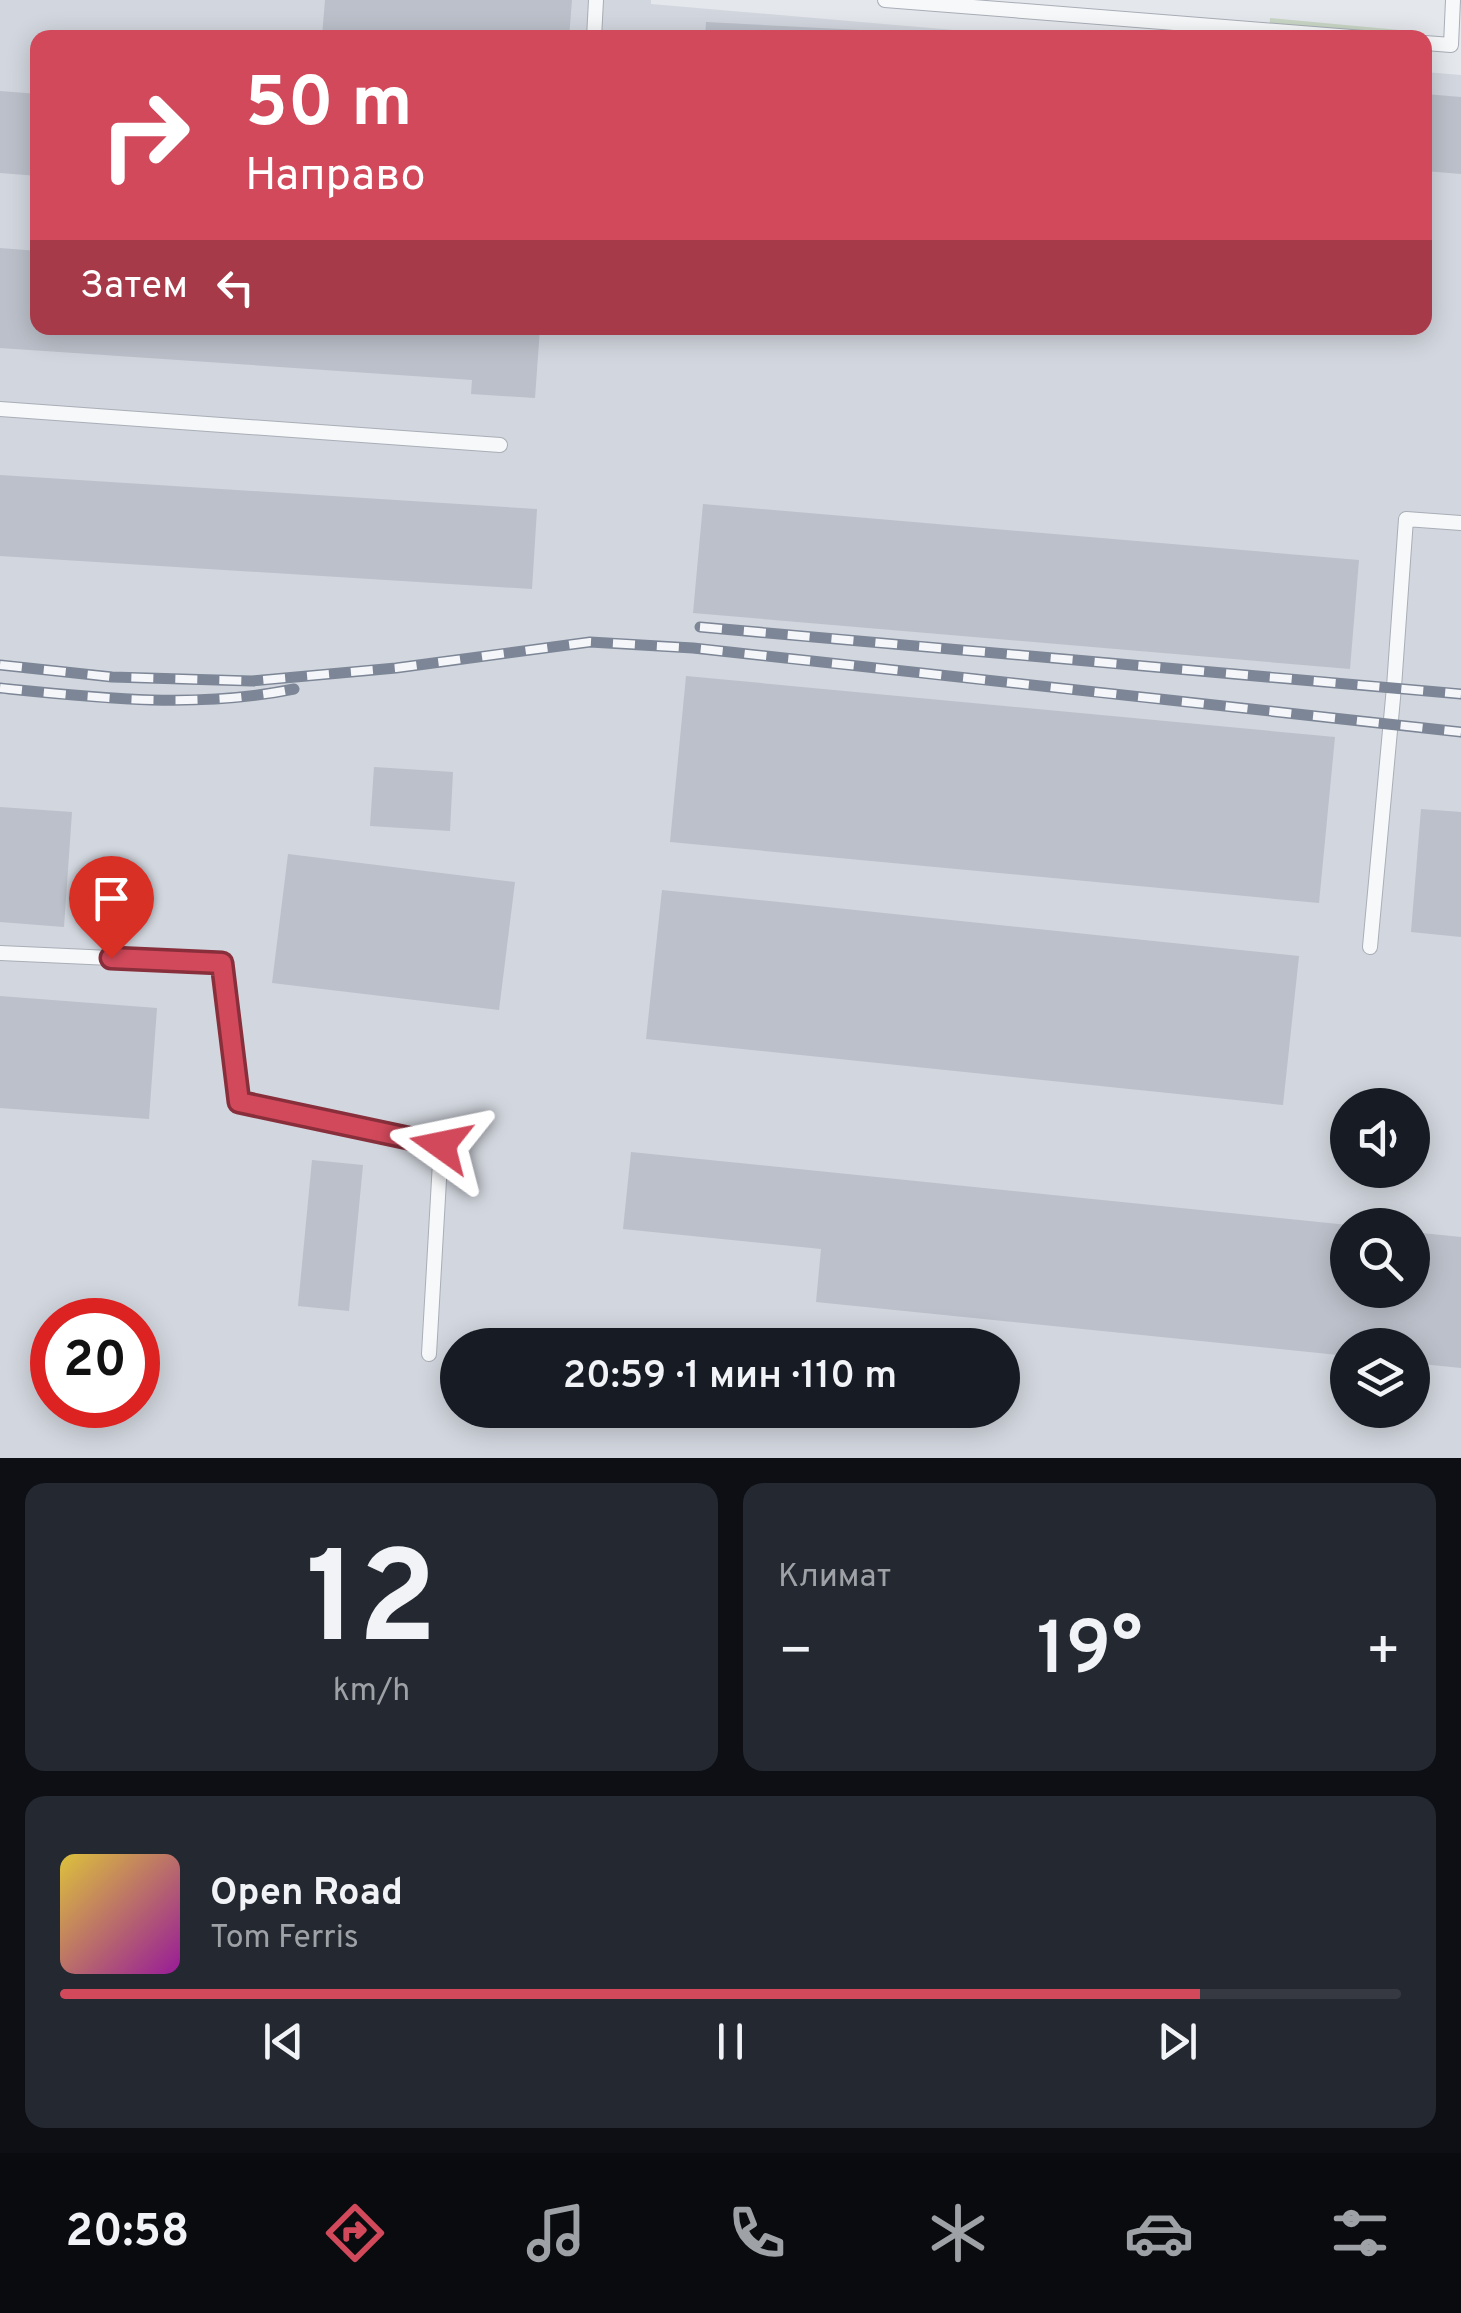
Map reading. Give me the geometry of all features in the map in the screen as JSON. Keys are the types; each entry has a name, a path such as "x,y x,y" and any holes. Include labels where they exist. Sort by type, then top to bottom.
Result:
{"lane":[{"path":"594,30 596,0"},
{"path":"886,0 1263,30"},
{"path":"1432,43 1451,45 1452,0"},
{"path":"0,409 500,444"},
{"path":"1370,946 1406,520 1461,522"},
{"path":"0,952 222,963 239,1102 441,1145 429,1354"}],"shaded area":[{"path":"0,0 651,0 651,4 954,30 30,30 30,335 1432,335 1432,73 1461,75 1461,1458 0,1458"}],"green space":[{"path":"1270,18 1399,30 1269,30"}],"building":[{"path":"325,0 572,0 570,30 322,30"},
{"path":"706,22 860,30 706,30"},
{"path":"0,91 30,93 30,175 0,173"},
{"path":"1432,95 1461,97 1461,174 1432,172"},
{"path":"0,248 30,250 30,335 540,335 535,398 471,394 472,380 0,348"},
{"path":"0,475 537,509 532,589 0,556"},
{"path":"703,504 1359,560 1350,669 693,613"},
{"path":"686,676 1335,737 1319,903 670,842"},
{"path":"374,767 453,772 450,831 370,826"},
{"path":"0,807 72,812 64,927 0,922"},
{"path":"1421,809 1461,812 1461,937 1411,932"},
{"path":"288,854 515,882 499,1010 272,983"},
{"path":"662,890 1299,956 1283,1105 646,1039"},
{"path":"0,996 157,1008 149,1119 0,1108"},
{"path":"631,1152 1330,1223 1330,1308 1430,1308 1430,1234 1461,1237 1461,1368 1430,1365 1430,1328 1330,1328 1330,1354 816,1302 821,1249 623,1229"},
{"path":"312,1160 363,1165 349,1311 298,1306"}],"railway":[{"path":"700,627 1461,694"},
{"path":"0,665 112,677 252,681 396,668 590,642 693,648 1461,732"},
{"path":"0,688 184,700 294,689"}],"route":[{"path":"111,958 222,963 239,1102 441,1145"}]}
